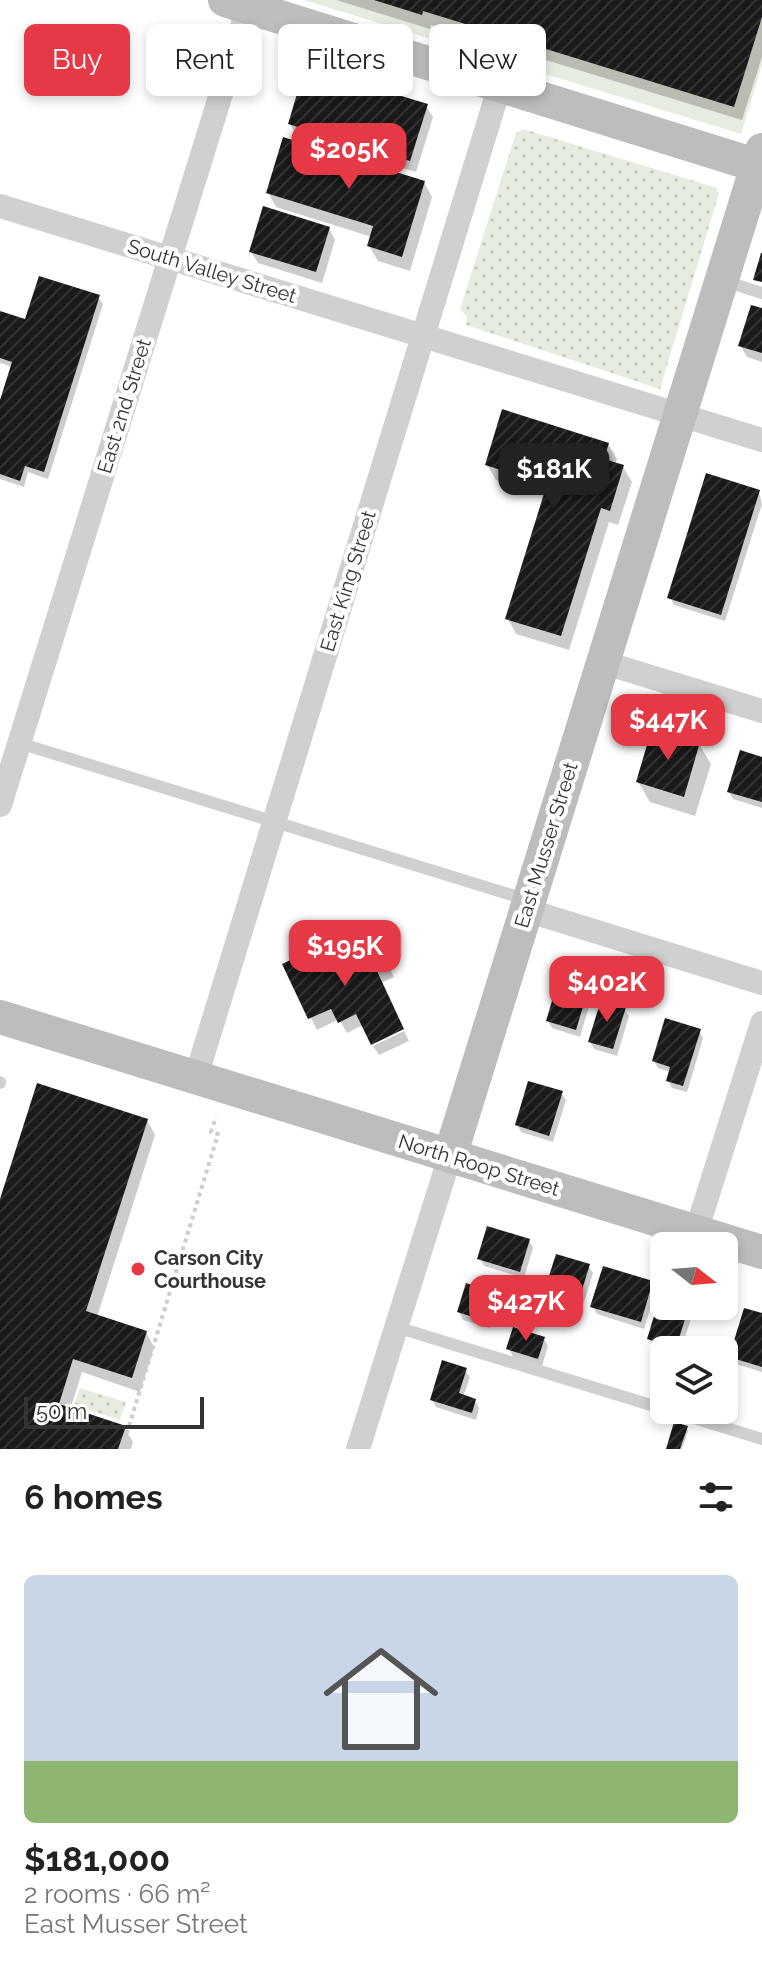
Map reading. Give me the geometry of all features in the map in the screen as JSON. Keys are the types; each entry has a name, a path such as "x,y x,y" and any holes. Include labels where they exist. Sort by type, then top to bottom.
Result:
{"street":[{"path":"242,2 429,62"},
{"name":"East 2nd Street","path":"0,805 170,258 242,2"},
{"name":"East King Street","path":"196,1077 497,96"},
{"path":"538,96 760,161"},
{"name":"East Musser Street","path":"358,1449 760,161"},
{"name":"South Valley Street","path":"0,206 762,440"},
{"path":"602,662 762,711"},
{"path":"527,905 762,983"},
{"name":"North Roop Street","path":"0,1017 696,1232"},
{"path":"696,1232 762,1023"},
{"name":"North Roop Street","path":"738,1245 762,1252"}],"lane":[{"path":"721,280 762,293"},
{"path":"19,743 274,821 527,905"},
{"path":"396,1327 650,1404"},
{"path":"714,1424 762,1439"}],"path":[{"path":"122,1449 218,1134 211,1132 216,1117"}],"shaded area":[{"path":"304,0 762,0 762,65 741,134 546,74 546,24 429,24 429,38 413,33 413,24 382,24"},
{"path":"523,129 714,187 719,193 660,389 466,325 467,317 460,309 516,133"},
{"path":"80,1388 126,1402 120,1420 74,1405"}],"building":[{"path":"374,0 762,0 762,17 734,107 546,49 546,24 465,24 423,11 422,15"},
{"path":"296,96 401,96 428,104 410,161 288,124"},
{"path":"283,137 425,181 402,257 367,246 373,226 266,193"},
{"path":"263,206 330,227 316,272 249,252"},
{"path":"762,253 762,282 753,280"},
{"path":"39,276 100,295 44,472 25,466 20,481 0,474 0,400 12,362 0,358 0,311 25,319"},
{"path":"751,305 762,308 762,353 738,346"},
{"path":"502,409 609,443 604,459 624,465 610,511 601,508 561,636 505,619 547,484 485,465"},
{"path":"706,473 760,490 721,615 667,598"},
{"path":"652,728 700,742 684,797 636,782"},
{"path":"740,750 762,757 762,802 727,792"},
{"path":"339,936 351,961 381,947 389,965 377,971 404,1029 371,1045 356,1014 338,1023 331,1009 308,1019 282,964"},
{"path":"561,971 591,980 576,1030 546,1021"},
{"path":"601,1000 626,1007 613,1049 588,1042"},
{"path":"665,1018 701,1029 683,1086 666,1081 670,1067 652,1061"},
{"path":"528,1081 563,1091 549,1136 515,1125"},
{"path":"37,1083 148,1119 86,1311 147,1331 132,1378 73,1359 59,1404 126,1426 118,1449 0,1449 0,1199"},
{"path":"487,1226 530,1239 520,1272 477,1259"},
{"path":"556,1254 590,1264 577,1306 543,1295"},
{"path":"603,1266 650,1280 641,1322 590,1307"},
{"path":"466,1283 495,1292 486,1321 457,1312"},
{"path":"744,1308 762,1313 762,1367 738,1360 738,1336 735,1336"},
{"path":"653,1320 685,1320 680,1336 650,1336 650,1340 647,1339"},
{"path":"513,1327 545,1337 538,1359 506,1349"},
{"path":"442,1360 467,1368 459,1393 476,1399 472,1413 430,1400"},
{"path":"673,1424 688,1426 680,1449 666,1449"}],"place":[{"name":"Carson City Courthouse","path":"138,1269"}]}
